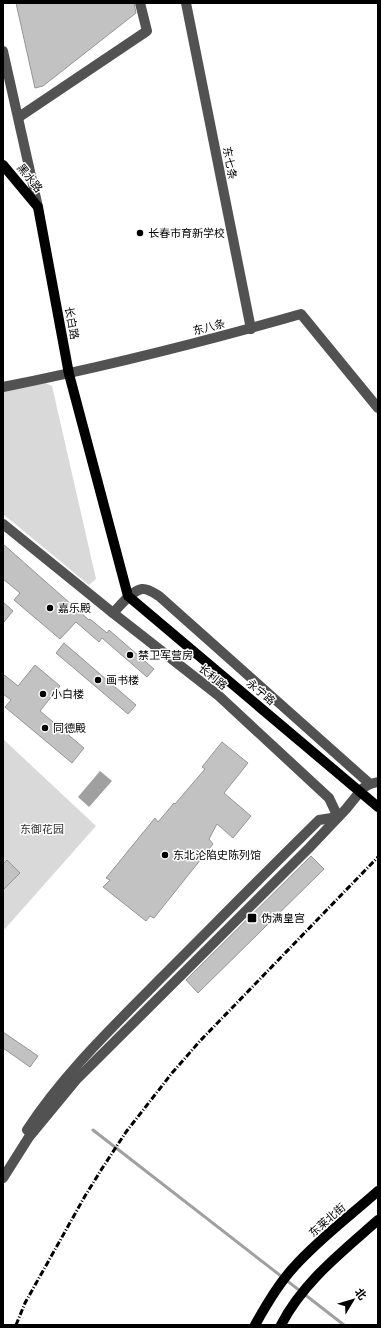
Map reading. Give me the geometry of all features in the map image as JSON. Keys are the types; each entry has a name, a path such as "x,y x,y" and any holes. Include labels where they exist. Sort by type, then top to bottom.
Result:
{"main road":[{"name":"黑水路","path":"3,165 38,207"},
{"name":"长白路","path":"38,207 69,374 128,596"},
{"name":"永宁路","path":"128,596 378,807"},
{"name":"东莱北街","path":"255,1325 264,1308 293,1268 307,1253 378,1191"},
{"path":"281,1325 297,1299 311,1282 326,1266 378,1220"}],"street":[{"path":"19,118 147,31 140,3"},
{"name":"东七条","path":"186,3 251,328"},
{"name":"长白路","path":"3,51 38,207"},
{"name":"东八条","path":"3,387 69,374 301,314 378,408"},
{"name":"长利路","path":"3,524 112,613 218,696 328,798 338,817"},
{"path":"3,1178 29,1137 76,1080 309,848 370,785 159,596 151,591 141,589 128,596 112,613"},
{"path":"3,1168 48,1100 67,1076 131,1008 319,820 338,817"}],"green space":[{"path":"45,383 52,386 96,579 89,585 3,514 3,391"},
{"name":"东御花园","path":"3,739 96,826 3,931"}],"shaded area":[{"path":"100,771 112,781 89,807 78,797"}],"building":[{"path":"16,3 134,3 136,13 43,86 35,88"},
{"path":"3,544 89,620 90,619 107,633 109,630 154,669 147,677 102,638 99,642 76,622 60,639 14,600 20,593 3,579"},
{"path":"3,602 13,611 3,623"},
{"path":"64,643 136,705 128,714 56,653"},
{"name":"同德殿","path":"35,665 60,686 40,711 84,748 72,763 5,707 11,700 3,694 3,674 18,686"},
{"name":"东北沦陷史陈列馆","path":"222,742 248,763 224,793 251,816 233,838 217,824 209,839 213,844 154,918 150,916 146,921 103,887 110,880 106,878 155,818 158,822 205,769 202,767"},
{"path":"311,856 324,869 198,993 186,980"},
{"path":"7,860 20,873 3,890 3,864"},
{"path":"3,1032 38,1056 30,1067 3,1048"}],"waterway":[{"path":"93,1130 344,1325"}],"railway":[{"path":"16,1325 25,1303 85,1196 126,1132 172,1073 200,1041 378,857"}],"place":[{"name":"长春市育新学校","path":"140,233"},
{"name":"嘉乐殿","path":"50,608"},
{"name":"禁卫军营房","path":"130,655"},
{"name":"画书楼","path":"98,680"},
{"name":"小白楼","path":"43,694"},
{"name":"同德殿","path":"45,728"},
{"name":"东北沦陷史陈列馆","path":"165,855"},
{"name":"伪满皇宫","path":"252,918"}]}
